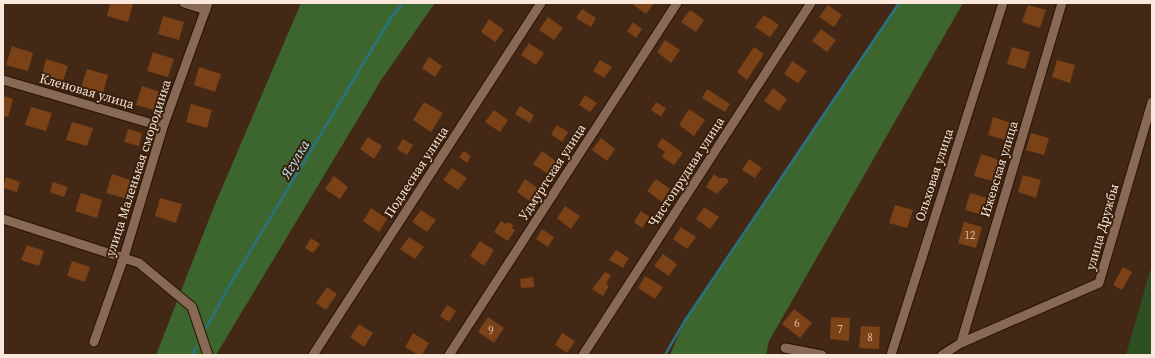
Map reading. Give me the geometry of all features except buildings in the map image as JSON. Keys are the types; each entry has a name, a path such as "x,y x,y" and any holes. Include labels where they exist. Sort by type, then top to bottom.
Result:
{"street":[{"path":"184,3 207,7"},
{"name":"Подлесная улица","path":"313,355 541,3"},
{"name":"Удмуртская улица","path":"449,355 677,3"},
{"name":"Чистопрудная улица","path":"583,355 811,3"},
{"name":"Ольховая улица","path":"891,355 1003,3"},
{"name":"Ижевская улица","path":"961,343 1062,3"},
{"name":"улица Маленькая смородинка","path":"94,342 124,257 163,127 207,7"},
{"name":"Кленовая улица","path":"3,80 163,127"},
{"name":"улица Дружбы","path":"961,343 1099,283 1152,102"},
{"path":"3,218 139,263 192,308 208,355"},
{"path":"942,355 961,343"},
{"path":"785,348 822,355"}],"green space":[{"path":"301,3 435,3 381,80 216,355 156,355 213,209"},
{"path":"899,3 963,3 769,341 766,355 670,355 684,322"},
{"path":"1152,264 1152,355 1126,355"}],"waterway":[{"name":"Ягулка","path":"206,328 228,288 392,16 403,3"},
{"path":"665,355 684,322 899,3"},
{"name":"Ягулка","path":"192,355 196,347"}]}
